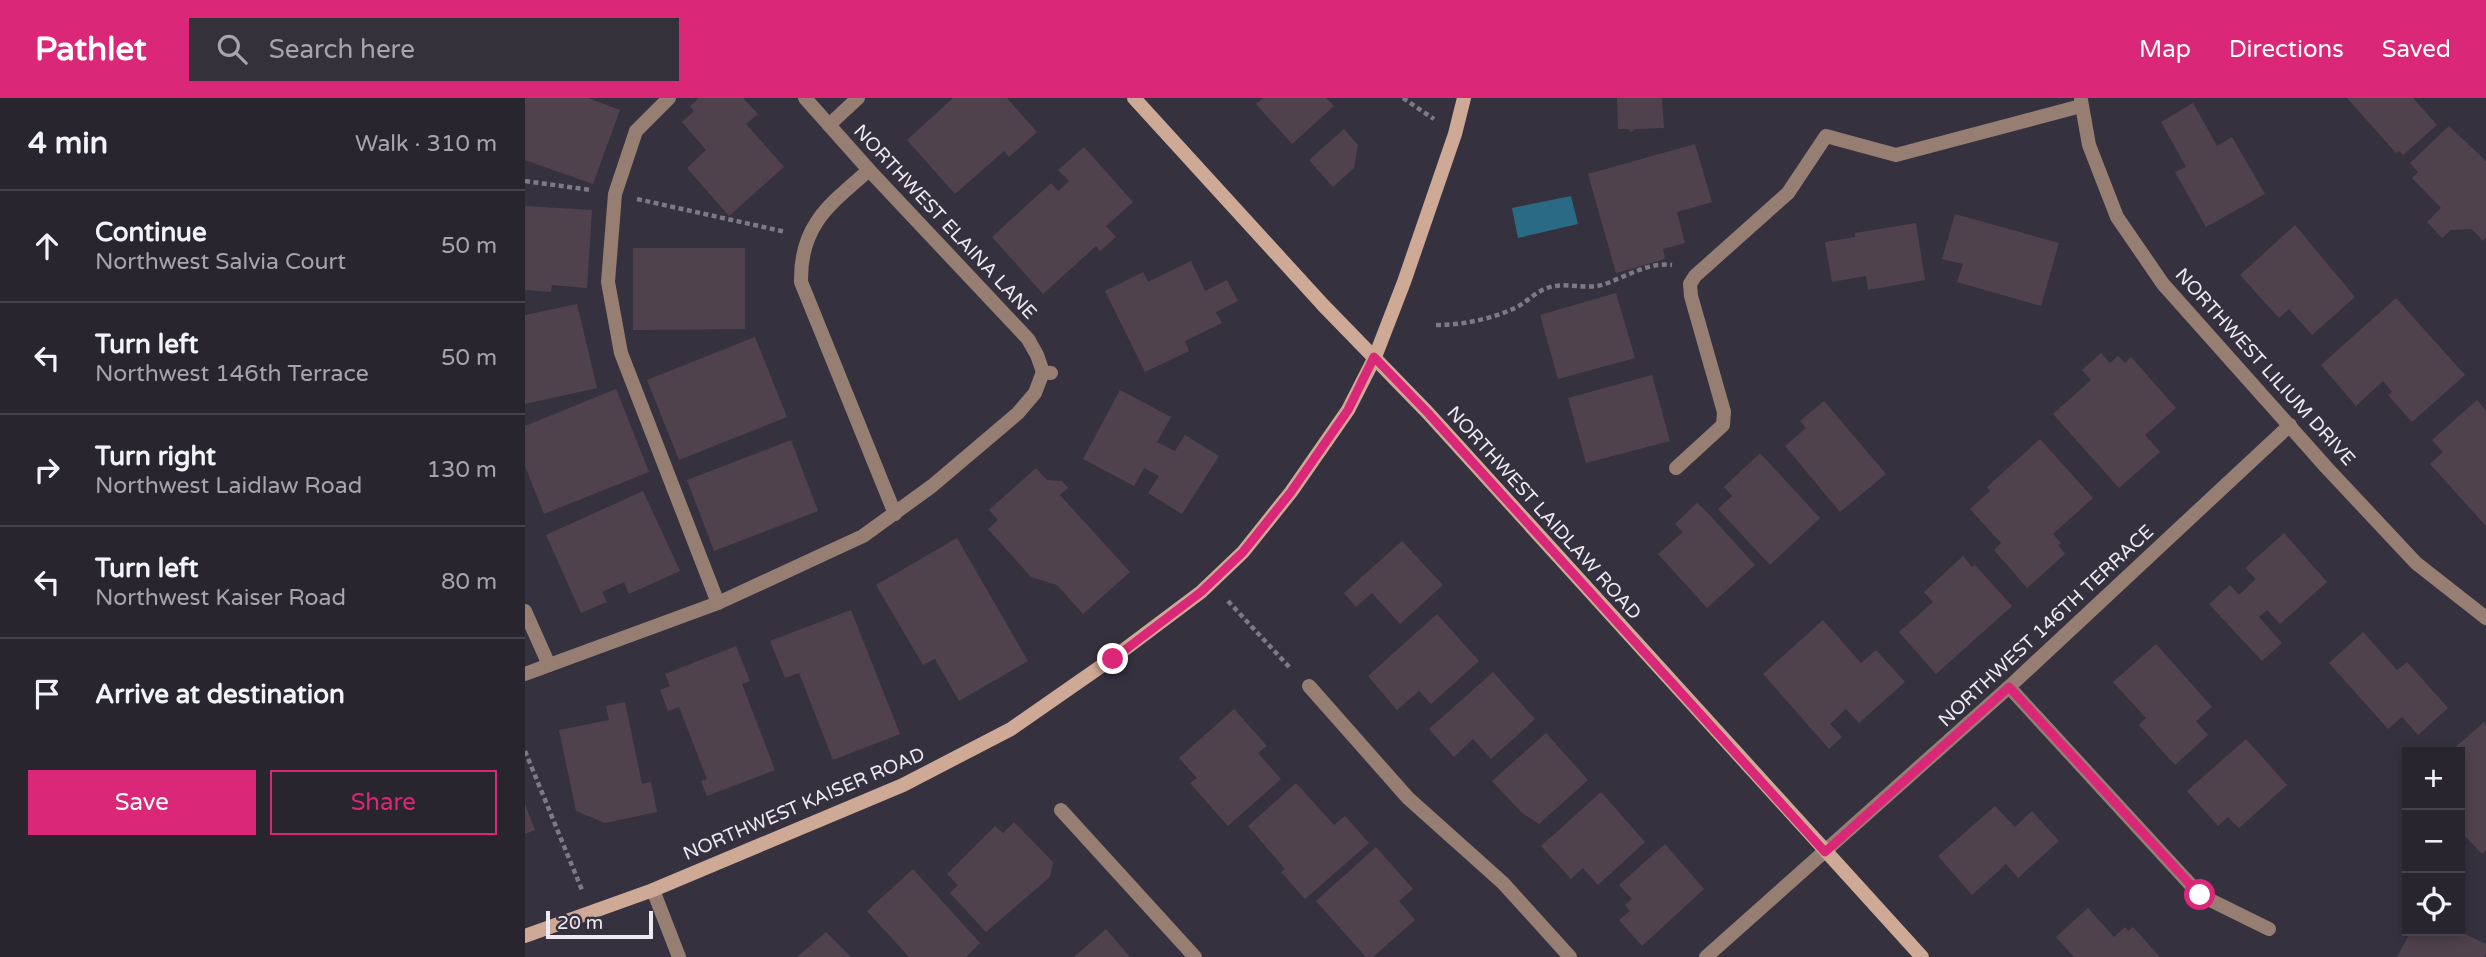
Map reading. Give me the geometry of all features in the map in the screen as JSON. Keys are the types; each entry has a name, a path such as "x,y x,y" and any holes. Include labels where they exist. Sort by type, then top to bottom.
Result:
{"main road":[{"name":"NORTHWEST LAIDLAW ROAD","path":"1134,98 1323,305 1437,423 1921,957"},
{"name":"NORTHWEST KAISER ROAD","path":"525,936 653,890 903,785 1011,729 1113,659 1201,592 1243,552 1291,492 1348,410 1374,357 1418,245 1455,134 1464,98"}],"street":[{"path":"670,98 636,131 615,194 608,282 621,353 718,603"},
{"name":"NORTHWEST ELAINA LANE","path":"805,98 1028,339 1047,373 1018,413 895,514"},
{"path":"829,125 858,98"},
{"path":"1676,468 1723,425 1724,412 1691,296 1690,284 1695,276 1788,193 1826,136 1896,155 2081,102"},
{"name":"NORTHWEST LILIUM DRIVE","path":"2081,102 2089,145 2117,217 2163,284 2416,563 2486,618"},
{"path":"525,674 718,603 863,536 895,514 801,282 801,260 807,237 831,202 869,170"},
{"name":"NORTHWEST 146TH TERRACE","path":"1706,957 2009,687 2290,425"},
{"path":"525,611 549,665"},
{"path":"1310,687 1408,798 1503,883 1570,957"},
{"path":"2009,687 2200,895 2269,929"},
{"path":"1061,810 1195,957"},
{"path":"653,890 678,957"}],"path":[{"path":"1403,98 1455,134"},
{"path":"525,181 615,194 807,237"},
{"path":"1436,325 1462,325 1515,308 1546,288 1562,285 1584,288 1603,285 1653,266 1670,264 1695,276"},
{"path":"1211,582 1272,650 1310,687"},
{"path":"525,751 592,912"}],"water":[{"path":"1571,196 1578,224 1518,238 1512,208"}],"building":[{"path":"525,98 588,98 620,110 593,184 525,160"},
{"path":"699,98 743,98 758,114 746,124 784,167 729,216 687,168 706,150 682,122 694,111 690,106"},
{"path":"953,98 1007,98 1037,132 1009,157 1004,151 955,194 907,140"},
{"path":"1263,98 1326,98 1334,106 1292,144 1256,104"},
{"path":"1617,98 1662,98 1664,128 1635,129 1631,132 1628,129 1618,129"},
{"path":"2347,98 2413,98 2437,125 2403,155 2399,151 2396,153"},
{"path":"2193,103 2217,146 2232,137 2265,194 2206,227 2175,172 2186,167 2161,122"},
{"path":"2449,126 2486,161 2486,238 2483,241 2472,229 2451,230 2442,238 2427,222 2441,208 2412,178 2418,172 2410,163"},
{"path":"1344,129 1358,145 1354,168 1333,187 1309,160"},
{"path":"1695,144 1712,202 1677,212 1685,243 1663,249 1665,259 1616,273 1588,174"},
{"path":"1084,147 1133,202 1106,226 1116,237 1100,251 1096,246 1043,294 992,237 1051,183 1058,191 1069,181 1058,170"},
{"path":"525,206 592,210 587,288 552,285 551,292 525,290"},
{"path":"1955,214 2059,243 2041,306 1957,282 1963,264 1942,259"},
{"path":"1916,223 1925,280 1868,290 1866,276 1832,282 1825,242 1855,237 1855,233"},
{"path":"2295,225 2355,297 2312,335 2289,309 2279,318 2240,275"},
{"path":"633,248 745,248 745,329 633,330"},
{"path":"1191,261 1205,291 1227,280 1238,301 1216,312 1222,323 1185,341 1189,351 1145,372 1105,291 1143,272 1148,282"},
{"path":"1616,293 1635,358 1558,379 1540,315"},
{"path":"2396,298 2465,375 2412,422 2388,395 2392,392 2383,381 2356,406 2321,365"},
{"path":"577,304 597,388 525,404 525,315"},
{"path":"755,337 787,417 679,460 647,380"},
{"path":"2101,353 2110,363 2118,356 2125,363 2131,357 2176,408 2145,435 2160,452 2119,488 2053,414 2091,380 2082,370"},
{"path":"1652,375 1670,441 1586,463 1568,398"},
{"path":"616,389 649,472 544,514 525,466 525,426"},
{"path":"1120,390 1171,417 1157,442 1175,451 1185,435 1219,456 1182,514 1148,493 1159,476 1144,468 1134,486 1083,459"},
{"path":"2477,400 2486,411 2486,526 2430,464 2443,452 2432,440"},
{"path":"1824,401 1886,474 1840,512 1785,446 1806,428 1800,421"},
{"path":"2040,439 2093,498 2053,534 2061,543 2058,545 2065,554 2027,588 1994,550 2001,543 1970,509 1990,491 1987,487"},
{"path":"791,440 818,511 714,551 687,480"},
{"path":"1760,453 1820,518 1770,565 1718,509 1732,496 1724,487"},
{"path":"1036,468 1047,480 1062,481 1068,488 1060,495 1130,572 1083,614 1057,585 1031,577 988,529 998,520 989,510"},
{"path":"643,491 680,571 629,594 624,582 602,592 607,602 581,613 546,535"},
{"path":"1697,503 1755,565 1707,608 1658,554 1683,532 1675,524"},
{"path":"2284,533 2327,582 2280,624 2267,610 2259,617 2282,643 2262,661 2209,604 2230,585 2239,595 2256,579 2245,568"},
{"path":"957,538 1028,661 959,701 935,659 923,665 876,585"},
{"path":"1402,541 1443,585 1400,624 1372,593 1356,607 1344,593"},
{"path":"1963,556 1972,567 1975,565 2012,606 1936,674 1899,632 1933,602 1924,592"},
{"path":"851,610 900,734 833,760 799,673 785,678 770,641"},
{"path":"1437,614 1479,661 1431,704 1419,691 1397,710 1368,676"},
{"path":"1823,620 1861,663 1876,650 1905,682 1859,723 1846,709 1830,724 1842,737 1829,749 1763,674"},
{"path":"2363,632 2397,670 2407,662 2448,708 2418,735 2402,717 2388,729 2329,663"},
{"path":"2156,644 2212,707 2196,721 2208,735 2175,765 2139,725 2146,718 2113,682"},
{"path":"736,646 750,681 742,684 775,770 707,796 701,781 707,779 679,707 668,711 660,690 670,686 665,674"},
{"path":"1493,672 1535,719 1491,759 1473,739 1454,757 1429,729"},
{"path":"625,702 642,784 651,782 657,812 605,823 576,811 559,730 609,720 606,706"},
{"path":"1234,709 1267,746 1258,753 1281,779 1228,826 1190,783 1197,778 1179,758"},
{"path":"2484,722 2486,850 2482,854 2465,836 2465,747 2456,747"},
{"path":"1546,733 1588,780 1539,824 1522,813 1492,781"},
{"path":"2246,739 2287,785 2239,828 2228,817 2218,826 2187,791"},
{"path":"1296,783 1334,825 1345,816 1369,843 1305,899 1281,872 1285,869 1248,826"},
{"path":"1601,792 1645,842 1598,885 1583,868 1571,879 1541,846"},
{"path":"525,804 535,830 525,834"},
{"path":"1995,806 2015,827 2032,811 2059,841 2018,878 2006,864 1972,895 1938,856"},
{"path":"1014,822 1053,862 1050,877 986,932 950,893 958,885 947,874 995,826 1003,833"},
{"path":"1665,844 1704,889 1642,946 1619,920 1630,911 1625,905 1632,899 1619,885"},
{"path":"1376,847 1413,889 1399,901 1415,920 1373,957 1366,957 1316,901"},
{"path":"913,869 980,943 966,957 909,957 867,911"},
{"path":"2088,908 2114,937 2125,927 2128,931 2133,927 2160,957 2074,957 2056,937"},
{"path":"1106,929 1130,957 1074,957"},
{"path":"826,932 851,957 797,957"},
{"path":"2465,934 2486,944 2484,957 2397,957 2408,936 2465,936"}],"route":[{"path":"1113,659 1201,592 1243,552 1291,492 1348,410 1374,357 1428,413 1825,852 2009,687 2200,895"}]}
